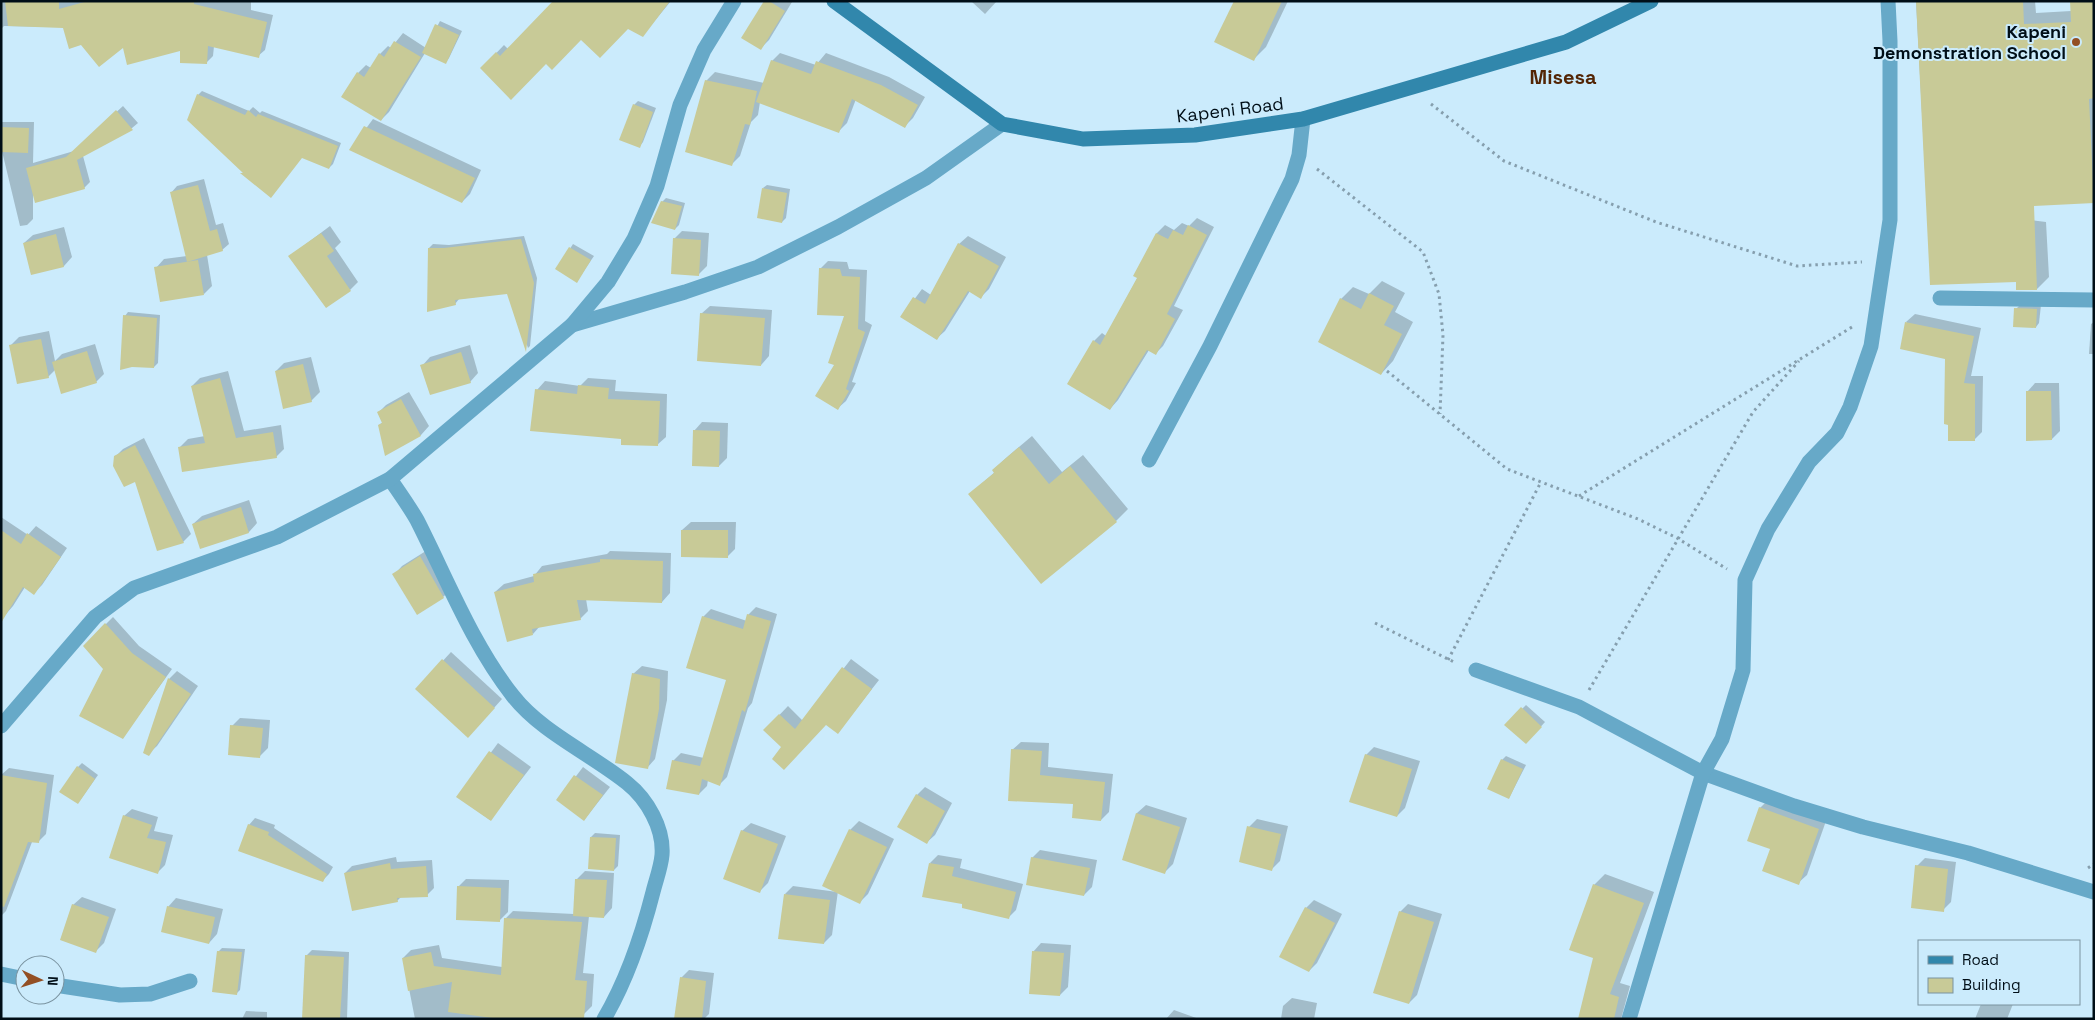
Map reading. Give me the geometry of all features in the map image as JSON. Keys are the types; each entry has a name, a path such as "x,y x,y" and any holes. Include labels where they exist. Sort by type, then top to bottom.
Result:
{"main road":[{"name":"Kapeni Road","path":"834,1 1002,124 1083,138 1195,135 1303,119 1566,42 1651,1"}],"street":[{"path":"1,726 95,617 134,588 277,537 390,479 572,325 608,282 634,239 657,186 680,105 704,50 734,1"},
{"path":"1629,1019 1703,773 1722,739 1743,670 1745,580 1768,529 1809,462 1837,433 1850,408 1871,346 1890,220 1890,41 1888,1"},
{"path":"1149,460 1269,229 1292,179 1303,119"},
{"path":"572,325 685,292 758,267 838,227 926,178 1002,124"},
{"path":"1940,298 2094,300"},
{"path":"390,479 416,518 494,670 514,698 563,739 626,782 641,796 652,814 662,854 658,874 633,954 617,997 604,1019"},
{"path":"1476,670 1579,707 1703,773 1803,809 1863,827 1968,853 2094,892"},
{"path":"1,974 15,977"},
{"path":"65,987 120,995 150,994 190,981"}],"path":[{"path":"1412,88 1504,161 1656,222 1797,266 1885,260"},
{"path":"1298,154 1423,252 1439,294 1443,335 1440,414"},
{"path":"1579,496 1877,312"},
{"path":"1579,707 1753,412 1799,361"},
{"path":"1387,370 1507,469 1638,519 1677,538 1745,580"},
{"path":"1448,660 1541,482"},
{"path":"1375,623 1448,660 1476,670"}],"building":[{"path":"5,1 59,1 59,9 88,1 194,1 194,4 267,22 259,58 208,46 207,64 180,63 180,51 127,65 123,48 99,67 81,45 69,49 63,28 8,26"},
{"path":"553,1 670,1 643,37 628,29 600,58 581,40 552,70 546,64 511,100 480,68 496,52 500,56"},
{"path":"764,1 769,1 785,11 761,50 741,38"},
{"path":"1234,1 1282,1 1254,61 1214,42"},
{"path":"1916,1 2023,1 2024,24 2071,22 2070,1 2094,1 2094,98 2089,99 2094,203 2034,206 2037,290 2016,290 2016,282 1930,285"},
{"path":"435,24 459,35 446,64 422,53"},
{"path":"394,41 421,57 381,121 341,97 357,72 364,77 379,53 384,57"},
{"path":"771,60 811,74 816,61 881,85 918,105 905,128 852,99 839,133 756,102"},
{"path":"705,80 757,91 750,125 745,124 732,166 685,152"},
{"path":"197,94 245,115 248,110 256,117 258,114 338,146 329,169 302,158 271,198 240,173 243,173 187,120"},
{"path":"633,104 653,112 640,148 619,140"},
{"path":"116,110 133,130 77,160 85,189 35,203 26,168 66,157"},
{"path":"364,126 475,178 462,203 349,150"},
{"path":"1,127 29,128 28,153 1,152"},
{"path":"198,185 210,231 217,229 223,251 187,262 170,192"},
{"path":"762,188 787,193 782,223 757,218"},
{"path":"661,201 682,206 675,230 651,223"},
{"path":"1188,225 1207,235 1167,314 1175,319 1156,355 1147,350 1110,410 1067,384 1093,340 1100,345 1137,278 1133,276 1156,233 1168,239 1173,230 1183,235"},
{"path":"321,233 334,251 327,256 351,291 326,308 288,256"},
{"path":"56,234 64,267 31,275 23,243"},
{"path":"673,238 701,240 699,276 671,274"},
{"path":"521,239 534,283 526,352 507,294 455,300 456,305 427,312 428,248 444,248"},
{"path":"958,243 999,266 981,299 968,291 937,340 900,317 913,297 925,304"},
{"path":"569,247 591,260 577,283 555,269"},
{"path":"198,260 204,295 160,302 154,267"},
{"path":"819,268 840,269 842,276 860,277 858,329 865,332 846,389 849,391 838,410 815,396 834,365 828,363 844,316 817,315"},
{"path":"1369,293 1394,306 1384,325 1402,334 1381,375 1318,342 1340,298 1361,309"},
{"path":"2014,308 2037,309 2036,328 2013,327"},
{"path":"700,313 765,318 761,366 697,361"},
{"path":"123,315 157,318 154,368 132,367 120,370"},
{"path":"1905,322 1974,336 1964,383 1975,384 1975,441 1948,441 1948,425 1944,424 1945,359 1900,349"},
{"path":"41,339 49,378 17,384 9,345"},
{"path":"87,351 97,383 61,394 52,362"},
{"path":"461,352 471,383 430,395 420,365"},
{"path":"303,364 312,402 283,409 275,371"},
{"path":"220,378 236,438 273,432 277,458 182,472 178,447 205,443 191,386"},
{"path":"578,385 609,388 608,399 660,401 658,446 621,445 621,439 530,431 535,389 577,394"},
{"path":"2026,391 2051,391 2052,440 2026,441"},
{"path":"401,399 421,436 385,456 378,425 382,423 377,412"},
{"path":"693,430 720,431 719,467 692,466"},
{"path":"135,445 184,543 157,551 135,482 124,487 113,466 114,456"},
{"path":"1019,447 1049,484 1070,466 1117,522 1041,584 968,494 994,473 992,470"},
{"path":"241,507 249,533 200,549 192,524"},
{"path":"1,530 21,544 27,533 61,557 34,595 23,587 1,623"},
{"path":"681,530 728,530 728,558 681,557"},
{"path":"420,556 444,598 417,615 392,574"},
{"path":"600,559 663,561 662,603 577,600 581,620 532,629 533,635 507,642 494,592 534,582 533,574 600,562"},
{"path":"747,614 771,621 745,712 742,710 720,786 702,779 699,795 666,789 672,760 700,766 726,680 686,668 702,616 743,629"},
{"path":"105,623 132,653 166,677 123,739 79,716 103,669 83,646"},
{"path":"442,659 495,708 468,738 415,689"},
{"path":"842,667 872,689 838,734 826,725 784,770 772,759 781,747 763,730 779,714 795,729"},
{"path":"632,673 660,679 659,709 648,769 615,763"},
{"path":"168,678 191,694 149,756 143,753"},
{"path":"1521,707 1542,727 1526,744 1504,725"},
{"path":"230,725 263,728 260,758 228,755"},
{"path":"1011,749 1042,751 1040,775 1105,782 1101,821 1072,818 1073,804 1008,801"},
{"path":"489,751 524,775 491,821 456,797"},
{"path":"1365,754 1412,769 1397,817 1349,802"},
{"path":"1501,759 1523,769 1509,799 1487,789"},
{"path":"77,766 95,779 78,804 59,792"},
{"path":"1,775 47,783 39,843 28,842 4,907 1,906"},
{"path":"574,775 603,795 584,821 556,800"},
{"path":"916,794 945,811 927,844 897,827"},
{"path":"1759,807 1819,829 1799,885 1762,871 1770,849 1747,841"},
{"path":"1136,813 1180,827 1165,874 1122,860"},
{"path":"123,815 152,825 147,838 166,842 158,874 109,858"},
{"path":"248,824 269,832 268,835 327,874 323,882 238,851"},
{"path":"1247,826 1281,834 1272,871 1239,862"},
{"path":"849,829 887,847 860,904 822,886"},
{"path":"741,830 778,844 760,893 723,879"},
{"path":"590,837 616,838 614,871 588,869"},
{"path":"1031,857 1090,868 1084,896 1026,885"},
{"path":"390,863 391,869 426,866 428,897 397,898 398,902 352,911 344,873"},
{"path":"929,863 954,867 952,876 1016,892 1009,919 962,908 962,904 922,897"},
{"path":"1915,865 1948,869 1944,912 1911,908"},
{"path":"575,879 607,880 604,918 573,916"},
{"path":"1593,884 1644,903 1610,994 1619,997 1614,1019 1578,1019 1593,958 1569,950"},
{"path":"457,886 501,888 500,922 456,920"},
{"path":"784,894 830,900 824,944 778,939"},
{"path":"72,904 109,917 96,953 60,940"},
{"path":"167,906 215,917 209,944 161,932"},
{"path":"1305,907 1335,923 1309,972 1279,957"},
{"path":"1399,911 1434,922 1409,1004 1373,993"},
{"path":"504,918 582,922 575,980 587,981 584,1019 500,1019 448,1012 452,982 408,991 402,958 431,952 434,966 501,975"},
{"path":"217,951 242,952 237,995 212,992"},
{"path":"1032,951 1064,953 1060,996 1029,994"},
{"path":"305,955 344,957 340,1019 302,1019"},
{"path":"680,977 706,981 702,1019 674,1019"}],"place":[{"name":"Kapeni Demonstration School","path":"2076,42"}],"district":[{"name":"Misesa","path":"1563,77"}]}
